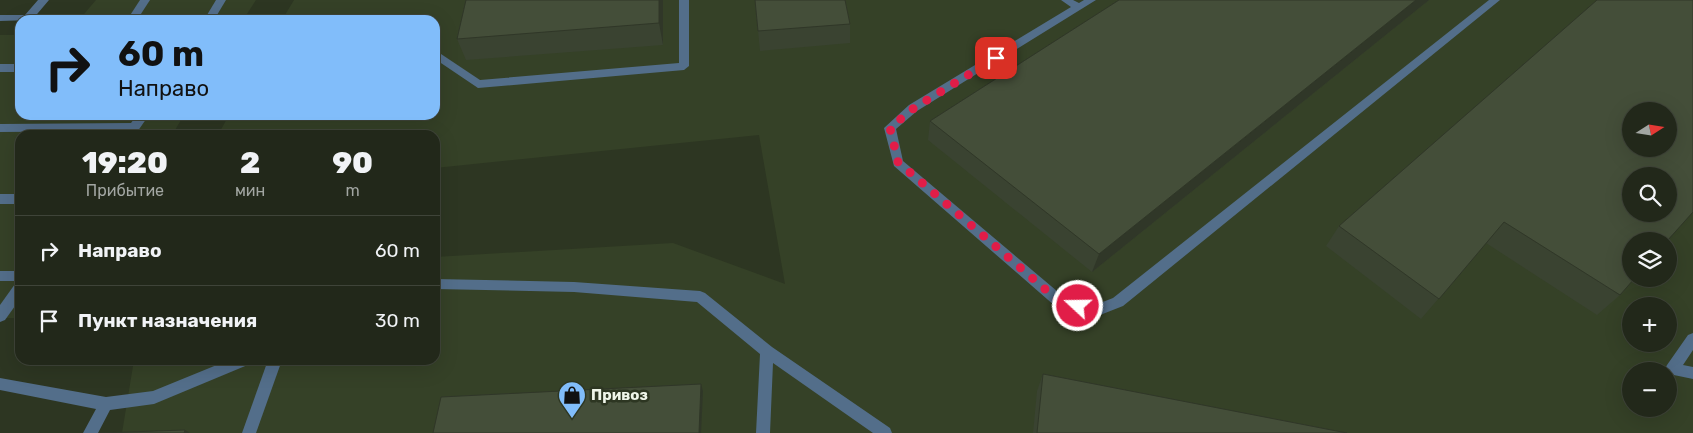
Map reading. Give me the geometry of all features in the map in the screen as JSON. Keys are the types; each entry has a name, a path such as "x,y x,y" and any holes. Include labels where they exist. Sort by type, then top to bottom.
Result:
{"lane":[{"path":"31,15 44,0"},
{"path":"135,15 145,0"},
{"path":"212,15 221,0"},
{"path":"440,57 478,84 684,66 684,0"},
{"path":"1066,0 1078,7"},
{"path":"1090,0 914,108 890,128 898,162 1060,302 1095,311 1118,302 1495,0"},
{"path":"0,18 15,18"},
{"path":"0,68 15,68"},
{"path":"0,128 87,130"},
{"path":"0,199 15,199"},
{"path":"0,276 15,276"},
{"path":"440,284 574,287 700,297 766,351 885,433"},
{"path":"0,316 15,295"},
{"path":"1693,339 1672,368 1693,373"},
{"path":"763,433 766,351"},
{"path":"0,384 106,404 154,397 233,365"},
{"path":"249,433 273,365"},
{"path":"90,433 106,404"}],"shaded area":[{"path":"96,0 256,0 246,15 83,15"},
{"path":"294,0 1693,0 1693,433 122,433 133,365 440,365 440,257 673,243 785,284 759,135 440,167 440,130 221,130 226,120 440,120 440,15 285,15"},
{"path":"0,35 15,35 15,120 181,120 175,130 15,130 15,318 0,318"}],"building":[{"path":"466,0 659,0 659,23 457,39"},
{"path":"755,0 845,0 850,24 758,31"},
{"path":"1119,0 1416,0 1099,254 930,121"},
{"path":"1597,0 1693,0 1693,212 1675,232 1622,232 1622,287 1627,287 1620,295 1504,222 1439,299 1339,226"},
{"path":"1043,374 1347,433 1037,433"},
{"name":"Привоз","path":"701,384 699,433 433,433 441,397"},
{"path":"185,430 184,433 99,433"}],"place":[{"name":"Привоз","path":"572,419"}],"route":[{"path":"996,58 914,108 890,128 898,162 1060,302 1078,306"}]}
